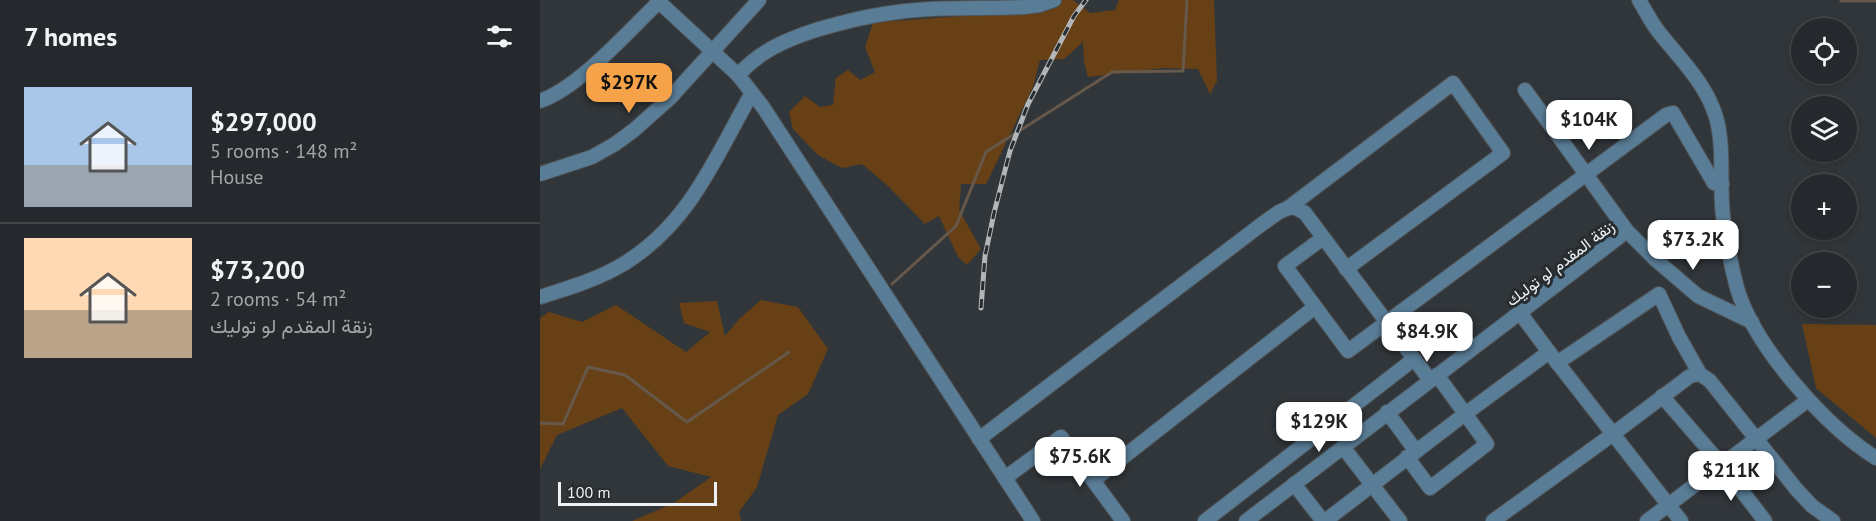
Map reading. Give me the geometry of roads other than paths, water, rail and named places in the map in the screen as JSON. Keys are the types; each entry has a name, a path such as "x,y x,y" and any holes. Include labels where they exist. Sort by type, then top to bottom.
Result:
{"street":[{"path":"540,174 592,157 615,144 650,117 759,0"},
{"path":"738,75 758,55 770,48 817,30 866,17 916,10 1024,7 1054,0"},
{"path":"1639,0 1656,28 1694,74 1709,97 1716,118 1721,148 1723,216 1735,279 1737,289 1752,321 1778,362 1808,400 1860,447 1876,458"},
{"path":"540,101 566,88 586,72 658,1 738,75 752,93 1033,521"},
{"path":"979,439 1453,82 1503,153 1346,269"},
{"path":"1525,90 1627,231"},
{"path":"540,297 572,287 624,263 664,232 684,211 752,93"},
{"path":"1323,238 1285,266 1348,351 1660,117 1673,113 1709,177 1714,183 1722,184"},
{"path":"1288,208 1294,207 1305,213 1414,359 1465,414 1486,444 1430,488 1387,412"},
{"name":"زنقة المقدم لو توليك","path":"1249,520 1387,412 1627,231 1656,260 1698,296 1752,321"},
{"path":"1294,484 1328,520 1465,414 1659,294 1679,337 1700,374 1710,381 1797,490 1812,506 1833,521"},
{"path":"1094,480 1315,307"},
{"path":"1520,313 1681,521"},
{"path":"1205,521 1414,359"},
{"path":"1493,521 1690,376 1700,374"},
{"path":"1662,396 1721,464 1765,521"},
{"path":"1647,521 1808,400"},
{"path":"1005,478 1061,437 1122,521"},
{"path":"1343,447 1400,521"}],"waterway":[{"path":"892,284 956,226 986,152 1112,72 1183,71 1187,0"},
{"path":"1841,0 1876,1"},
{"path":"540,423 563,424 588,367 625,375 687,422 789,352"}],"railway":[{"path":"981,308 985,256 1010,151 1028,104 1074,16 1086,0"}]}
